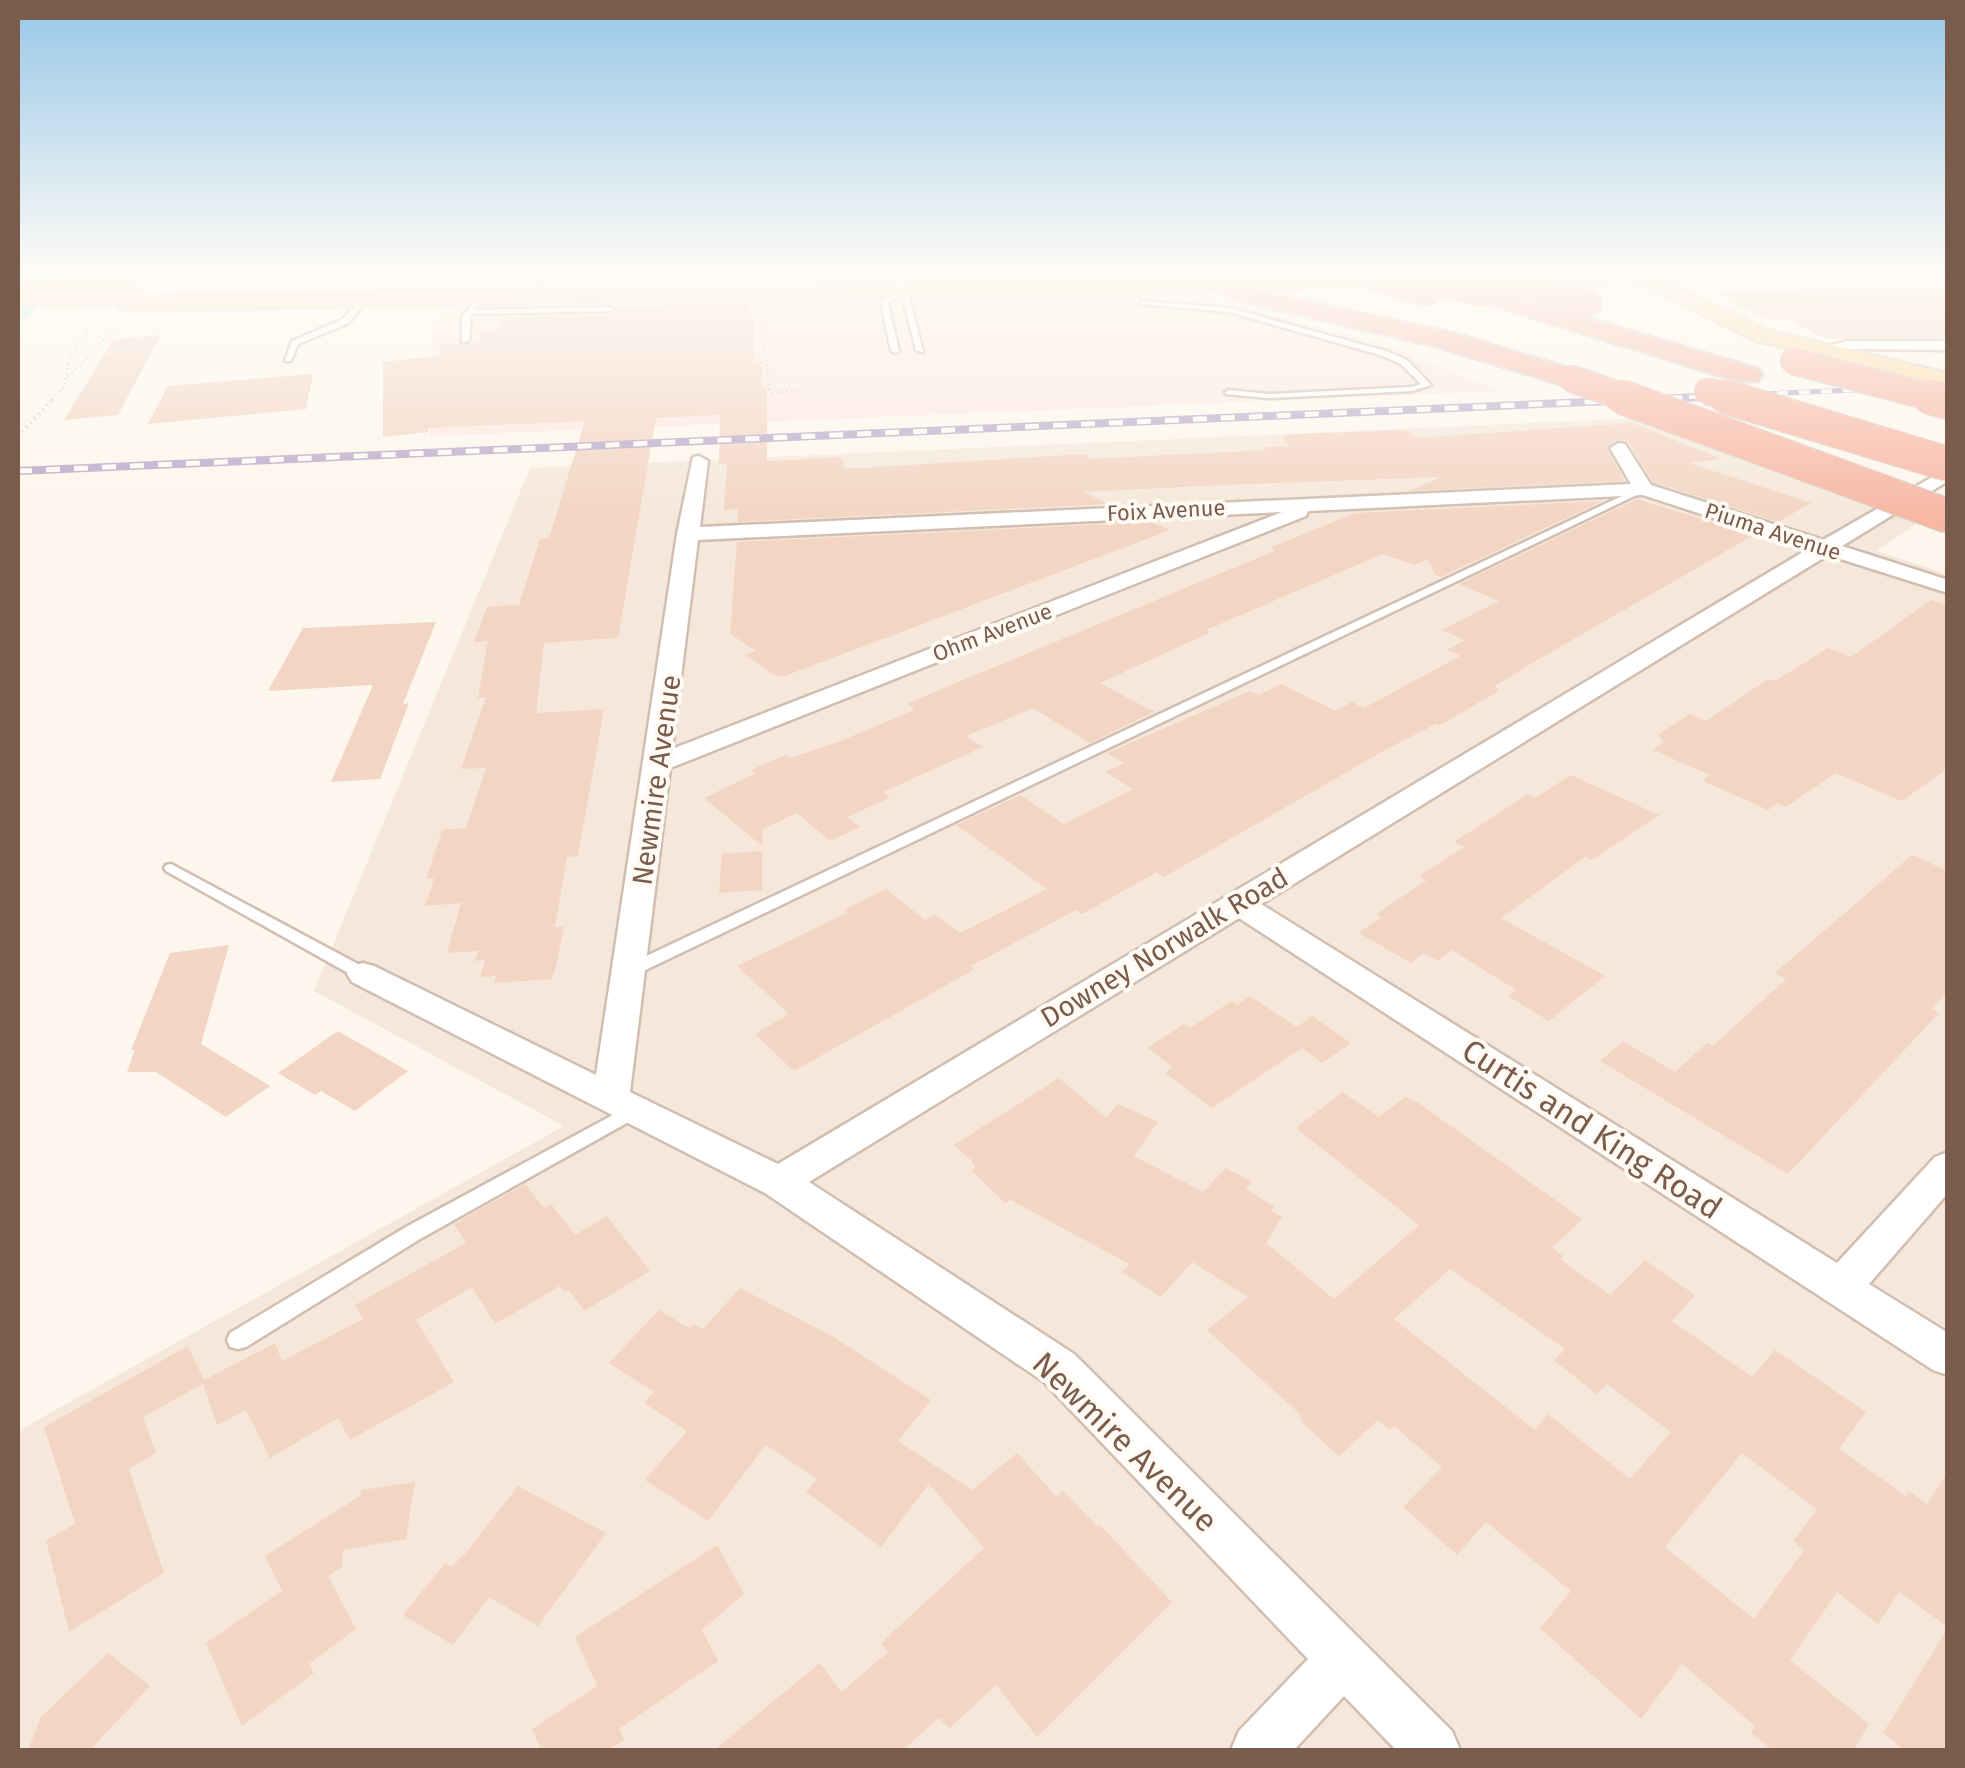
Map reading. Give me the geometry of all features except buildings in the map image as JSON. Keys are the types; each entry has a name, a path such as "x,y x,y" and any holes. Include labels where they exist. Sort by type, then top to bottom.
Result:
{"highway":[{"path":"1493,355 1570,378 1948,516"},
{"path":"1592,355 1948,450"},
{"path":"1608,355 1948,482"},
{"path":"1691,355 1948,432"},
{"path":"1801,355 1944,384"},
{"path":"1678,379 1948,464"}],"street":[{"path":"1807,356 1812,355"},
{"path":"1619,448 1644,489"},
{"name":"Newmire Avenue","path":"623,1104 629,972 698,461"},
{"name":"Downey Norwalk Road","path":"779,1182 1948,473"},
{"name":"Foix Avenue","path":"687,534 1644,489"},
{"name":"Piuma Avenue","path":"1644,489 1948,587"},
{"name":"Ohm Avenue","path":"660,763 1324,502"},
{"name":"Curtis and King Road","path":"1237,903 1948,1356"},
{"path":"362,974 779,1182"},
{"path":"1840,1288 1948,1168"},
{"name":"Newmire Avenue","path":"779,1182 1059,1368 1433,1750"},
{"path":"1258,1750 1342,1661"}],"lane":[{"path":"288,359 290,355"},
{"path":"1229,392 1268,396 1412,389 1428,384 1398,359 1384,355"},
{"path":"629,972 1644,489"},
{"path":"171,868 362,974"},
{"path":"238,1340 623,1104"}],"path":[{"path":"18,436 59,394 68,376 66,366 71,355"},
{"path":"68,376 82,370 90,355"},
{"path":"765,355 770,393 798,391"}],"shaded area":[{"path":"431,355 1408,355 1501,391 430,436"},
{"path":"1642,418 1919,522 1876,551 1947,574 1947,1750 18,1750 18,1431 564,1126 314,991 530,468"}],"railway":[{"path":"1645,399 1948,386"},
{"path":"18,471 1701,397"}]}
